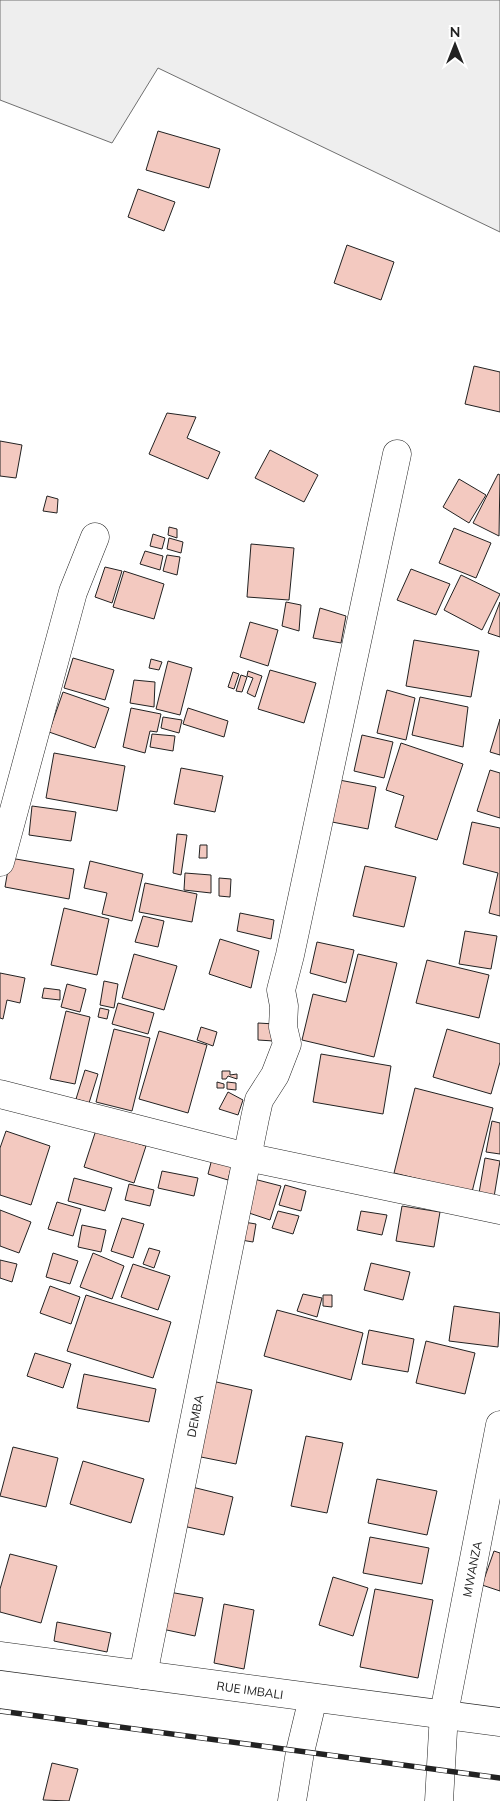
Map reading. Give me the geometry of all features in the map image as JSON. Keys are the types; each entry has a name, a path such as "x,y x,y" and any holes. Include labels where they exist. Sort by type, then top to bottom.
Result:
{"street":[{"name":"DEMBA","path":"143,1675 259,1100 275,1076 287,1044 283,1027 284,1006 281,990 397,454"},
{"path":"0,862 74,592 95,537"},
{"path":"0,1094 247,1157 500,1210"},
{"name":"MWANZA","path":"439,1801 444,1713 500,1425"},
{"name":"RUE IMBALI","path":"0,1656 312,1698 444,1713 500,1722"},
{"path":"292,1801 312,1698"}],"shaded area":[{"path":"0,0 500,0 500,232 158,68 112,143 0,100"}],"building":[{"path":"158,131 220,149 209,188 146,170"},
{"path":"138,189 175,202 164,231 128,217"},
{"path":"347,245 394,262 381,300 334,283"},
{"path":"474,366 500,372 500,412 465,404"},
{"path":"167,413 196,417 187,438 220,452 208,479 149,454"},
{"path":"0,441 22,445 16,478 0,476"},
{"path":"270,450 318,475 304,502 255,478"},
{"path":"498,474 500,475 499,536 473,523"},
{"path":"459,479 486,495 469,523 443,507"},
{"path":"47,496 58,499 57,513 43,511"},
{"path":"169,527 177,529 177,538 168,535"},
{"path":"454,528 491,543 476,578 439,563"},
{"path":"153,534 165,538 162,549 150,546"},
{"path":"169,538 183,542 181,553 167,549"},
{"path":"251,544 294,548 289,600 247,597"},
{"path":"145,551 163,556 160,570 140,564"},
{"path":"167,555 180,557 177,575 163,571"},
{"path":"105,567 122,571 112,603 95,597"},
{"path":"411,569 450,584 436,615 397,600"},
{"path":"124,571 164,584 154,619 113,607"},
{"path":"461,575 500,594 482,630 444,610"},
{"path":"286,602 301,605 299,631 282,626"},
{"path":"500,602 500,637 488,633"},
{"path":"320,608 346,616 341,643 313,638"},
{"path":"250,622 278,630 268,666 240,657"},
{"path":"414,640 479,651 471,697 406,686"},
{"path":"73,658 114,670 105,700 64,688"},
{"path":"151,659 162,662 159,670 149,668"},
{"path":"168,661 192,668 180,715 156,709"},
{"path":"270,670 316,683 304,723 258,709"},
{"path":"248,671 262,676 255,697 247,693 253,678 247,676"},
{"path":"233,672 239,674 234,689 228,687"},
{"path":"241,675 247,677 242,692 236,691"},
{"path":"134,680 155,682 154,707 130,703"},
{"path":"387,690 415,698 406,740 377,733"},
{"path":"63,692 109,708 95,748 49,732"},
{"path":"420,697 468,707 463,747 412,735"},
{"path":"131,708 161,714 157,732 150,731 145,753 123,747"},
{"path":"188,708 228,721 224,737 183,724"},
{"path":"163,717 182,720 179,733 161,728"},
{"path":"500,719 500,755 490,752"},
{"path":"152,734 175,736 173,751 150,747"},
{"path":"362,735 393,742 384,778 354,771"},
{"path":"401,743 463,764 437,840 395,827 404,796 386,790"},
{"path":"54,753 125,766 117,811 46,798"},
{"path":"181,768 223,776 215,812 174,804"},
{"path":"490,770 500,773 500,818 477,811"},
{"path":"334,779 376,787 368,829 327,821"},
{"path":"32,806 76,812 71,841 29,835"},
{"path":"472,822 500,828 500,916 489,913 498,873 463,864"},
{"path":"177,834 187,835 181,875 173,873"},
{"path":"200,845 207,845 207,858 199,858"},
{"path":"10,858 74,869 69,899 5,887"},
{"path":"90,861 143,874 132,921 102,914 107,893 84,888"},
{"path":"365,866 416,877 404,927 353,916"},
{"path":"185,873 211,875 211,893 184,890"},
{"path":"219,878 231,879 230,897 219,896"},
{"path":"145,883 197,894 192,922 139,912"},
{"path":"64,908 109,919 97,975 51,965"},
{"path":"240,913 274,920 271,939 237,931"},
{"path":"143,916 164,921 158,947 135,942"},
{"path":"465,931 497,936 491,969 459,964"},
{"path":"220,939 259,951 251,988 209,974"},
{"path":"317,942 354,950 346,983 310,973"},
{"path":"134,954 177,966 164,1010 122,998"},
{"path":"358,954 397,963 374,1057 302,1040 313,994 346,1002"},
{"path":"427,960 489,975 479,1018 416,1003"},
{"path":"0,973 25,978 20,1003 7,1000 3,1019 0,1018"},
{"path":"104,981 118,984 114,1008 100,1005"},
{"path":"67,984 86,989 80,1012 61,1007"},
{"path":"44,988 60,990 60,1000 42,998"},
{"path":"118,1003 154,1013 148,1034 112,1024"},
{"path":"100,1008 109,1010 107,1019 98,1017"},
{"path":"66,1011 90,1017 75,1084 50,1079"},
{"path":"258,1023 275,1024 274,1041 258,1040"},
{"path":"201,1027 217,1032 213,1046 197,1040"},
{"path":"114,1029 150,1038 132,1111 96,1102"},
{"path":"447,1029 500,1044 500,1062 491,1094 433,1077"},
{"path":"159,1031 207,1045 188,1113 139,1099"},
{"path":"321,1054 391,1066 383,1114 313,1102"},
{"path":"85,1070 98,1074 89,1103 76,1099"},
{"path":"222,1071 230,1071 230,1075 237,1074 237,1079 228,1076 226,1079 222,1079"},
{"path":"217,1082 224,1084 224,1088 217,1088"},
{"path":"227,1082 236,1083 236,1090 227,1089"},
{"path":"415,1088 493,1108 472,1192 394,1173"},
{"path":"228,1092 243,1100 238,1115 219,1109"},
{"path":"492,1121 500,1123 500,1154 486,1152"},
{"path":"96,1130 146,1146 134,1183 84,1167"},
{"path":"6,1131 50,1146 31,1205 0,1195 0,1148"},
{"path":"213,1155 233,1160 228,1180 208,1174"},
{"path":"485,1158 500,1161 493,1203 478,1199"},
{"path":"162,1171 198,1178 194,1196 158,1188"},
{"path":"74,1178 112,1188 105,1211 68,1201"},
{"path":"250,1178 281,1186 270,1220 240,1210"},
{"path":"129,1184 154,1190 150,1206 125,1200"},
{"path":"285,1185 306,1191 301,1211 279,1205"},
{"path":"57,1202 81,1209 73,1236 48,1229"},
{"path":"402,1206 440,1212 434,1247 396,1241"},
{"path":"0,1210 31,1222 19,1253 0,1246"},
{"path":"278,1211 299,1216 293,1234 272,1228"},
{"path":"361,1211 387,1215 382,1235 357,1230"},
{"path":"122,1218 144,1224 133,1258 111,1251"},
{"path":"238,1221 256,1224 253,1242 235,1239"},
{"path":"82,1225 106,1230 101,1252 78,1247"},
{"path":"149,1248 160,1251 154,1268 143,1264"},
{"path":"53,1253 78,1261 70,1284 46,1277"},
{"path":"93,1253 124,1266 112,1299 80,1287"},
{"path":"0,1260 17,1264 12,1282 0,1278"},
{"path":"371,1263 410,1272 403,1300 364,1290"},
{"path":"133,1264 170,1276 158,1310 121,1297"},
{"path":"50,1286 80,1297 71,1324 40,1313"},
{"path":"303,1294 322,1298 317,1317 297,1311"},
{"path":"86,1295 171,1322 153,1378 67,1351"},
{"path":"323,1295 332,1295 332,1307 323,1306"},
{"path":"454,1306 500,1313 498,1347 449,1341"},
{"path":"277,1310 363,1333 351,1380 264,1356"},
{"path":"369,1330 414,1339 408,1372 362,1364"},
{"path":"426,1341 475,1353 465,1394 416,1383"},
{"path":"35,1353 71,1364 63,1388 27,1376"},
{"path":"84,1374 156,1389 149,1422 77,1408"},
{"path":"212,1381 252,1390 236,1464 196,1456"},
{"path":"306,1436 343,1443 327,1513 291,1506"},
{"path":"13,1447 58,1458 46,1507 0,1496"},
{"path":"83,1461 144,1479 131,1523 70,1504"},
{"path":"377,1479 437,1491 427,1535 368,1523"},
{"path":"192,1487 233,1497 224,1535 183,1526"},
{"path":"370,1537 429,1548 422,1584 363,1573"},
{"path":"494,1551 500,1553 500,1591 482,1585"},
{"path":"10,1554 57,1566 41,1623 0,1612 0,1589"},
{"path":"333,1577 368,1588 353,1636 319,1625"},
{"path":"375,1589 433,1600 418,1678 360,1667"},
{"path":"169,1592 203,1598 195,1636 162,1629"},
{"path":"224,1604 254,1610 244,1669 214,1663"},
{"path":"57,1622 111,1633 107,1652 54,1641"},
{"path":"52,1763 78,1769 69,1801 43,1800"}],"railway":[{"path":"0,1711 500,1778"}]}
